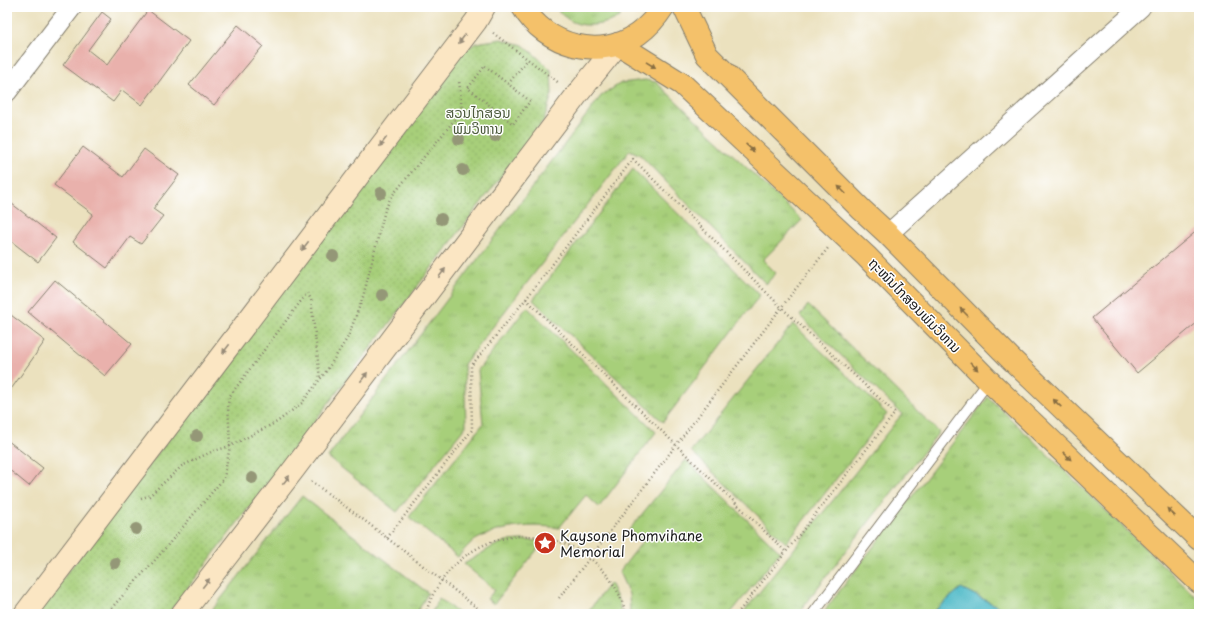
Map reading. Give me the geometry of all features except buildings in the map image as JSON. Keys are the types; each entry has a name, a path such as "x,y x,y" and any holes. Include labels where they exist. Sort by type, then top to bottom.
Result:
{"highway":[{"path":"522,7 544,32 573,46 589,48 618,44 637,35 653,22 663,7"},
{"path":"684,7 707,55 862,210 888,234 1011,359 1199,539"},
{"name":"ຖະໜົນໄກສອນພົມວິຫານ","path":"618,44 682,84 866,256 989,381 1199,582"},
{"path":"840,232 862,210"}],"street":[{"path":"7,92 72,7"},
{"path":"888,234 1141,7"},
{"path":"25,614 480,14"},
{"path":"182,614 294,469 576,96 618,44"}],"lane":[{"path":"813,614 989,381"}],"path":[{"path":"480,14 528,59 576,96"},
{"path":"508,84 528,59"},
{"path":"485,66 508,84 530,101 513,124 468,88 485,66"},
{"path":"135,499 149,496 182,466 211,452 230,446 277,422 302,403 348,337 363,296 385,210 391,197 462,111 459,79"},
{"path":"387,538 472,430 471,366 526,299 633,159 781,307 895,413 737,614"},
{"path":"559,598 840,232"},
{"path":"106,614 157,558 224,478 230,446 229,397 307,293 311,299 320,379"},
{"path":"526,299 786,552"},
{"path":"294,469 387,538 485,614"},
{"path":"426,614 427,608 441,580 460,559 484,544 511,536 539,536 566,543 590,557 609,576 622,600 626,614"}],"green space":[{"path":"554,7 622,7 620,17 609,22 596,25 583,25 564,17"},
{"name":"ສວນໄກສອນ ພົມວິຫານ","path":"501,39 523,45 551,70 552,94 544,120 168,614 36,614 462,52 476,43"},
{"path":"645,80 656,82 802,220 763,260 776,273 766,284 640,155 630,150 464,364 466,426 397,512 328,457 601,96 621,83"},
{"path":"633,169 760,295 663,422 533,300"},
{"path":"808,305 939,432 797,614 742,614 902,414 800,316"},
{"path":"527,307 656,432 599,507 586,495 559,528 529,526 498,531 476,540 467,546 458,557 409,517 483,424 478,370"},
{"path":"793,324 887,414 786,543 691,451"},
{"path":"988,397 1199,600 1199,614 1007,614 1001,608 961,588 931,614 822,614"},
{"path":"686,460 780,552 730,614 630,614 629,594 619,572 643,541 629,530"},
{"path":"302,496 428,593 416,614 209,614"},
{"path":"506,541 544,541 494,604 487,599 495,590 464,564 492,547"},
{"path":"610,583 619,602 621,614 586,614"},
{"path":"439,598 459,614 431,614"}],"water":[{"path":"961,588 1001,608 1007,614 931,614"}],"place":[{"name":"Kaysone Phomvihane Memorial","path":"545,543"}]}
